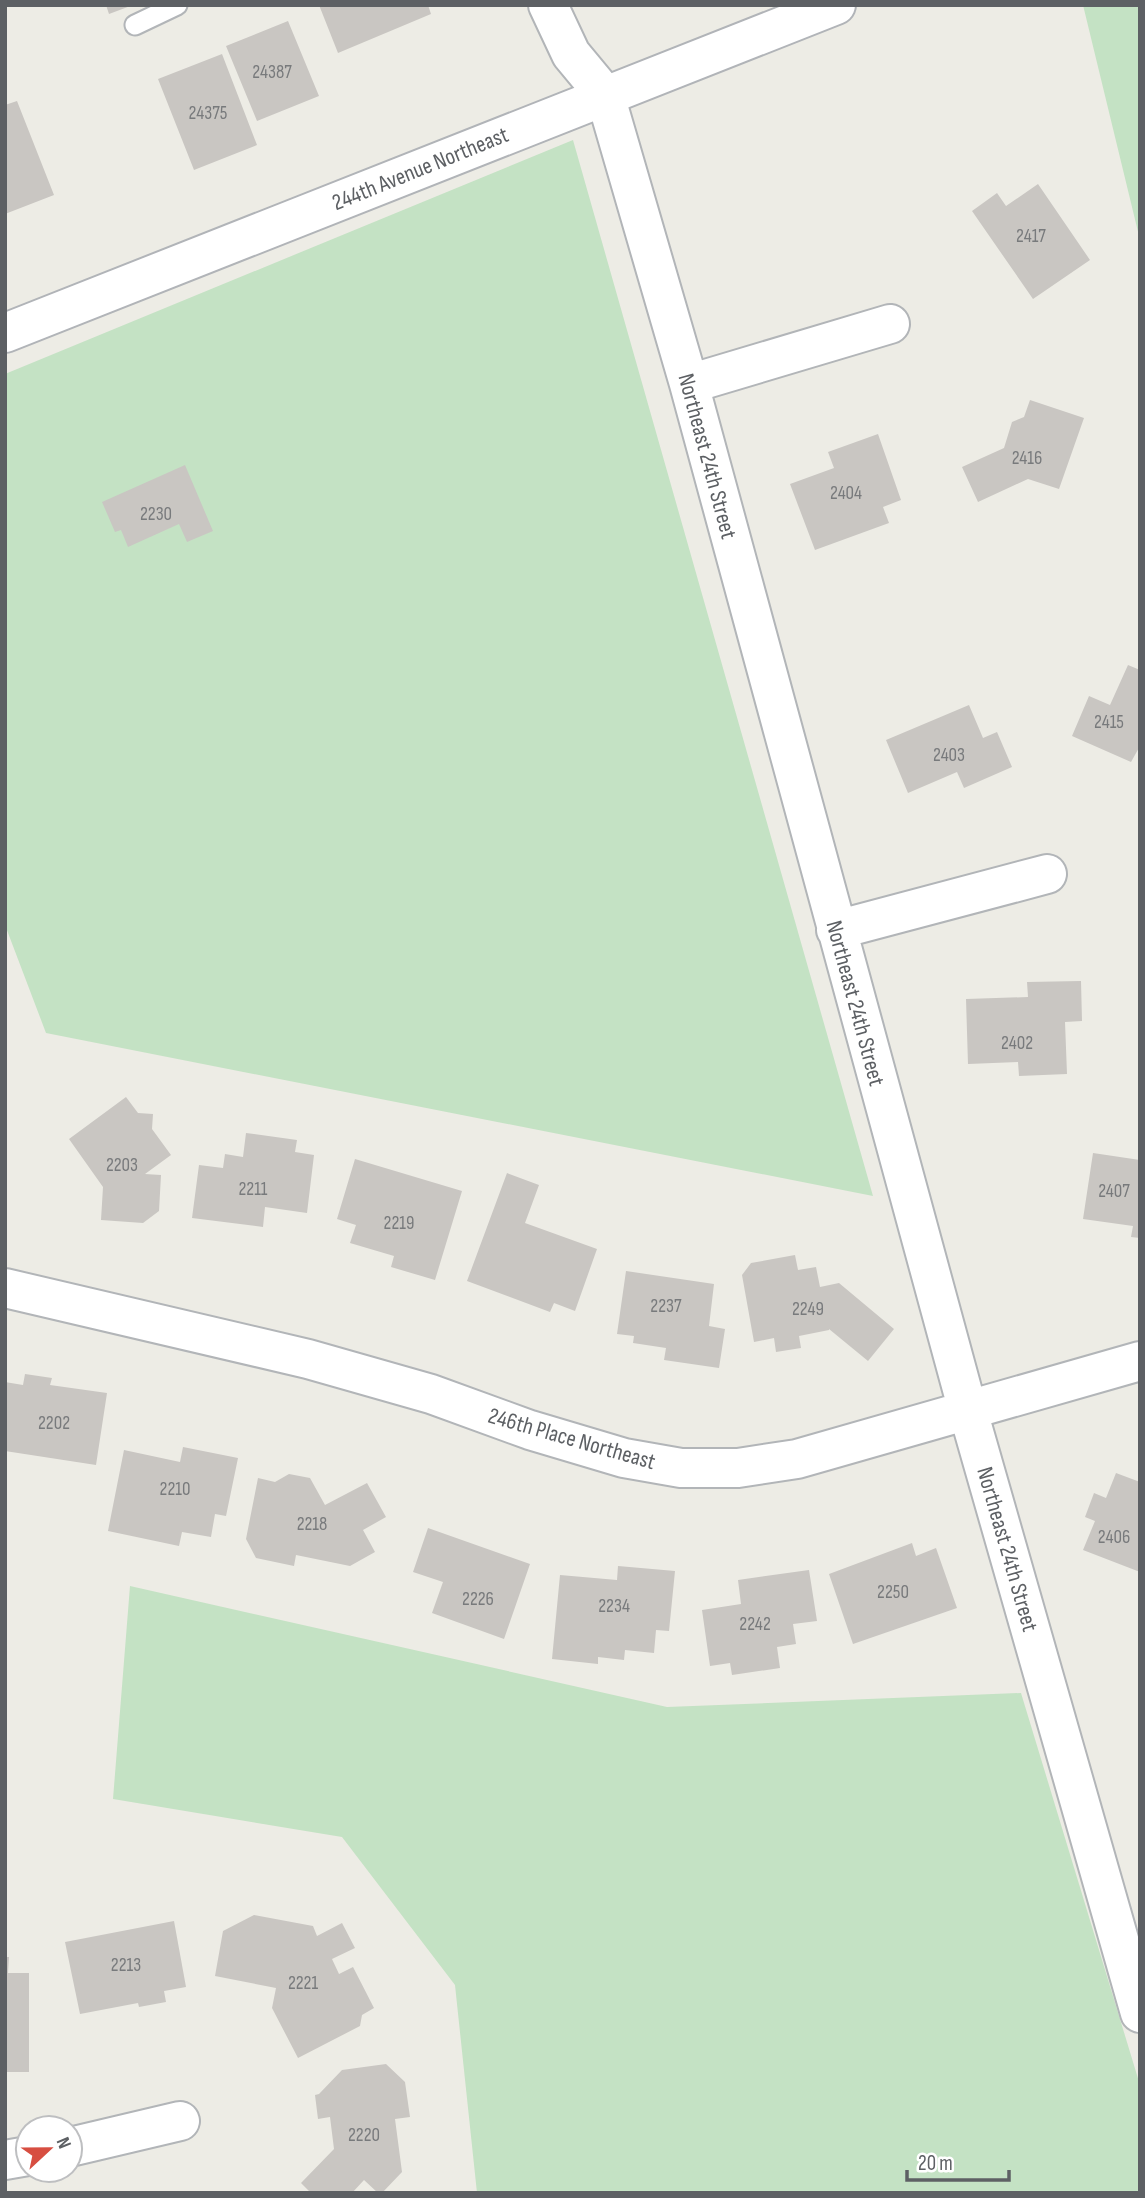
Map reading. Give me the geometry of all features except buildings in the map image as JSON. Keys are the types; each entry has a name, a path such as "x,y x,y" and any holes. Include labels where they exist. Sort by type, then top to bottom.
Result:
{"street":[{"name":"Northeast 24th Street","path":"548,5 570,54 605,95 689,384 968,1411 1140,2013"},
{"name":"244th Avenue Northeast","path":"5,333 836,5"},
{"path":"689,384 890,324"},
{"path":"836,930 1047,874"},
{"name":"246th Place Northeast","path":"5,1288 308,1359 431,1394 530,1430 624,1458 681,1468 738,1468 797,1459 1140,1361"},
{"path":"84,2144 180,2121"}],"lane":[{"path":"135,25 177,5"}],"green space":[{"path":"1083,5 1140,5 1140,240"},
{"path":"573,140 873,1196 46,1033 5,925 5,374"},
{"path":"130,1586 667,1707 1021,1693 1140,2085 1140,2193 477,2193 455,1985 342,1837 113,1799"}]}
